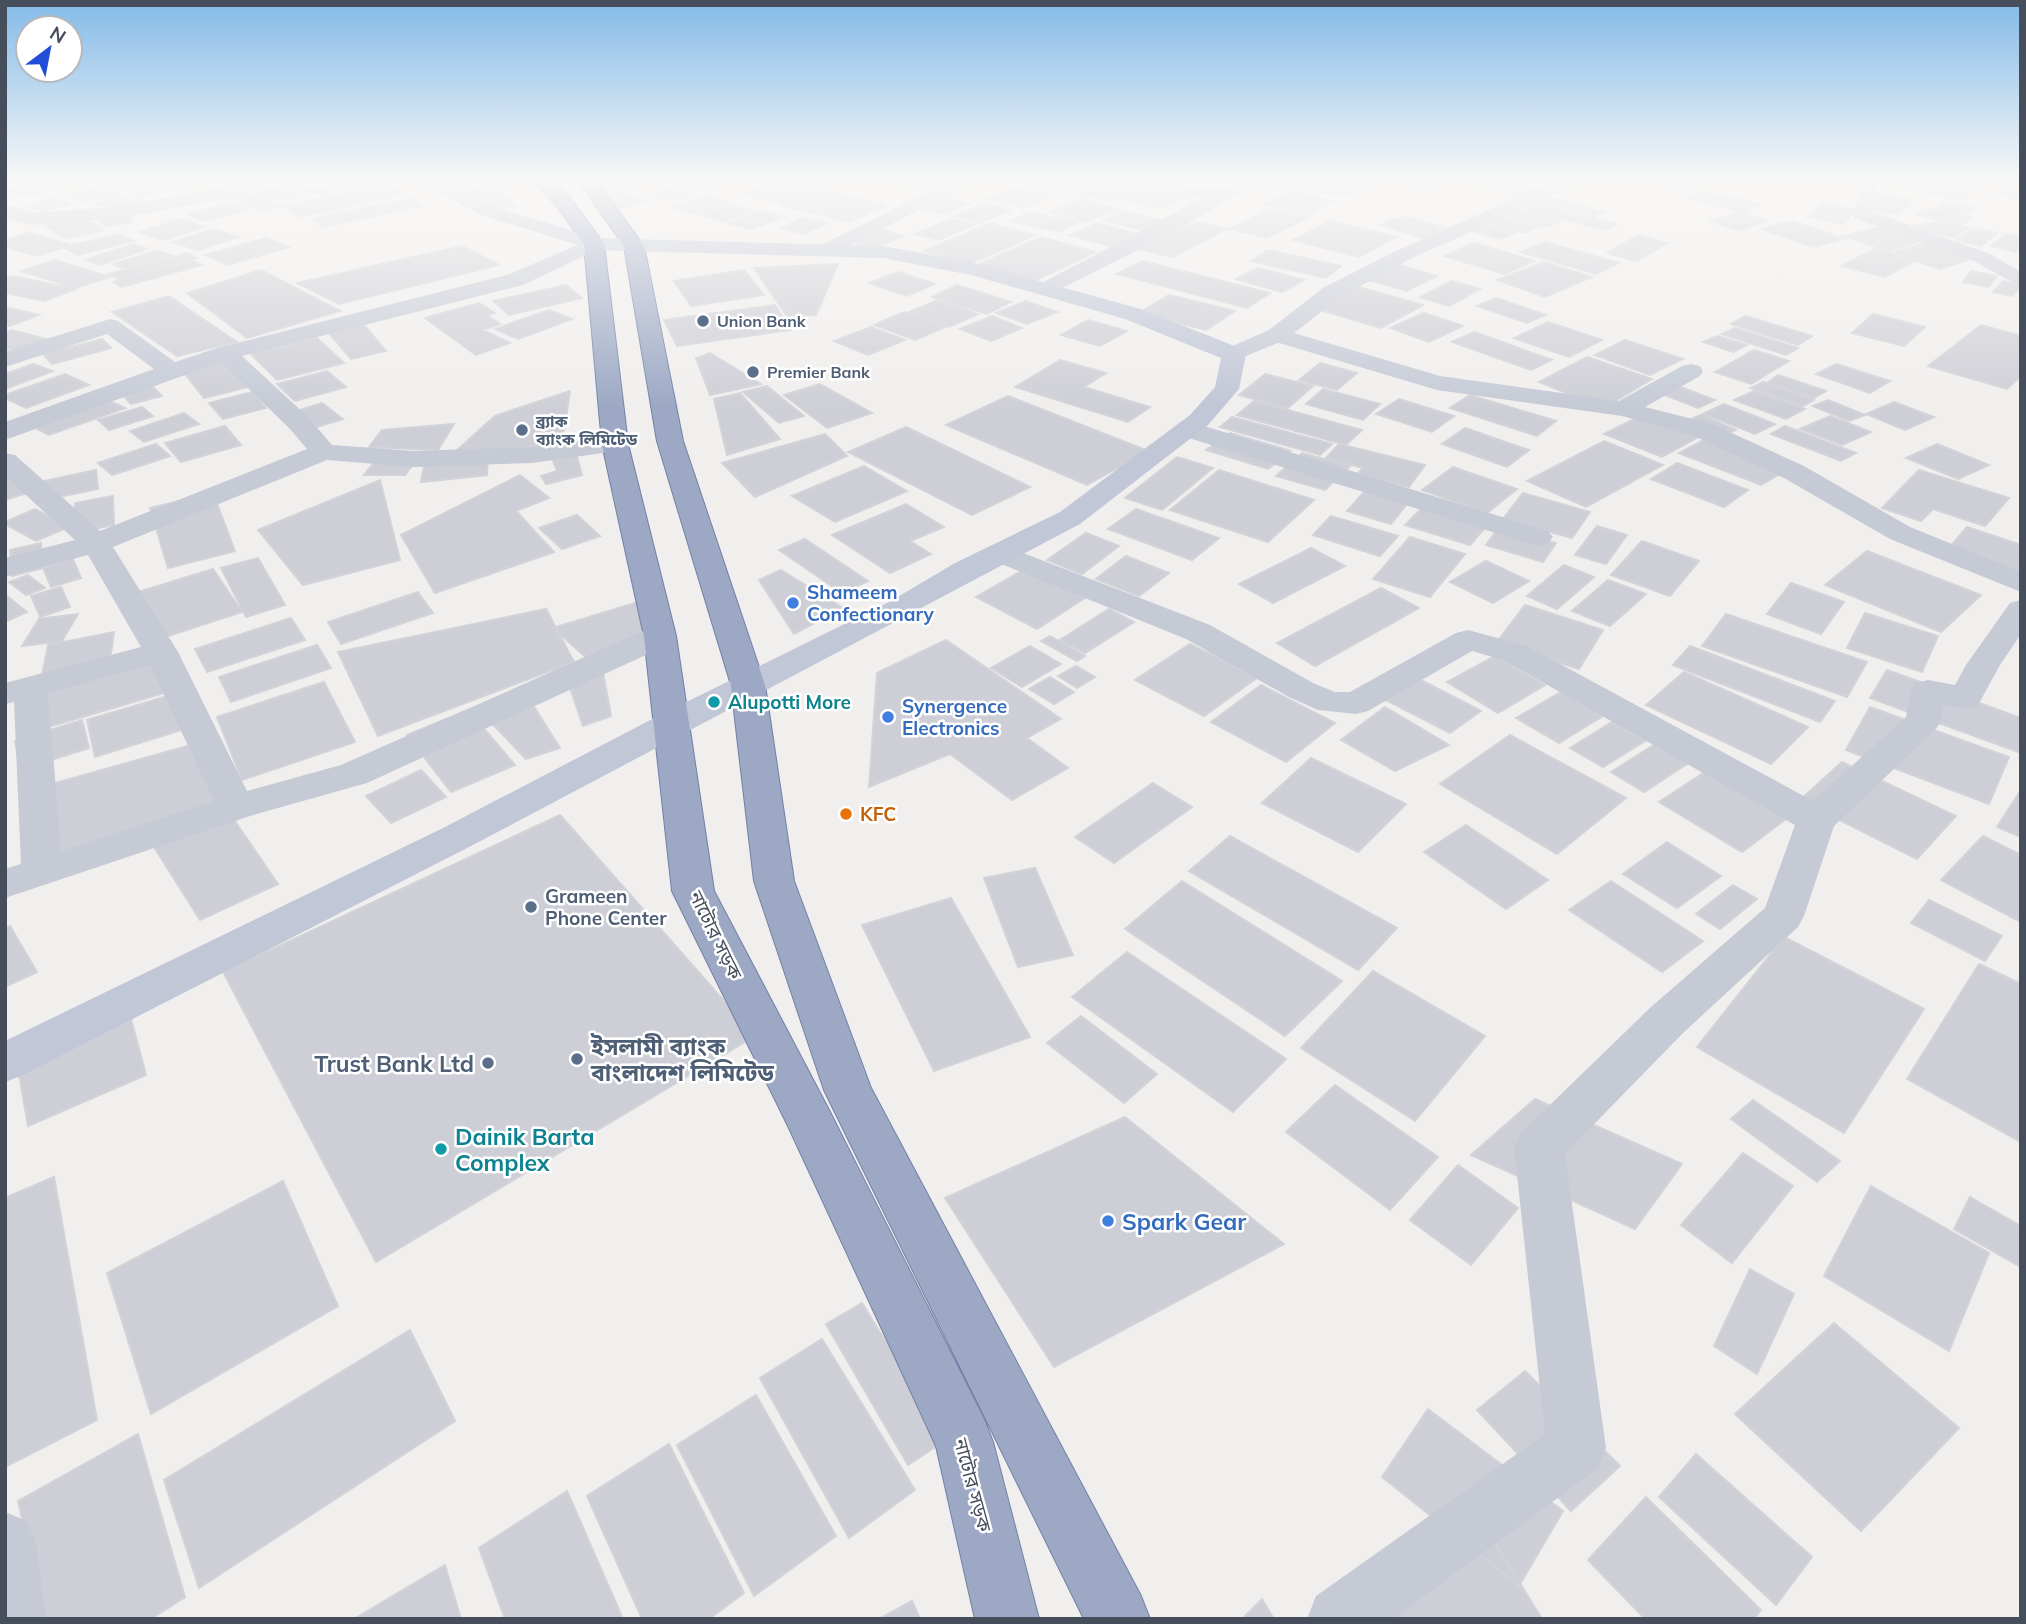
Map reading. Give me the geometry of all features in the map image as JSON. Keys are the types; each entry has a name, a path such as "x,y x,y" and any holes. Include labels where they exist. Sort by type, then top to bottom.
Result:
{"highway":[{"name":"নাটোর সড়ক","path":"595,256 615,444 660,636 693,891 812,1125 964,1441 1007,1619"},
{"path":"636,256 670,440 748,685 774,881 848,1090 1118,1619"}],"main road":[{"path":"5,1063 457,837 671,724 900,609 1000,553 1070,518 1188,429 1227,389 1234,354 1133,314 1048,289 905,256"}],"street":[{"path":"5,432 39,417 225,354 514,280 568,256"},
{"path":"1048,289 1113,256"},
{"path":"1234,354 1277,335 1331,293 1402,256"},
{"path":"1978,256 2021,281"},
{"path":"5,360 110,326 172,371"},
{"path":"1277,335 1437,383 1623,409 1703,430 1794,472 1900,533 2021,583"},
{"path":"225,354 299,423 324,452"},
{"path":"1623,409 1691,371"},
{"path":"5,411 39,417"},
{"path":"1188,429 1538,537"},
{"path":"5,568 96,543 324,452 414,459 532,455 615,444"},
{"path":"5,461 96,543 161,652 236,807"},
{"path":"1000,553 1198,632 1301,690 1330,702 1356,703 1468,640 1482,642 1515,653 1816,820"},
{"path":"1339,1619 1576,1448 1539,1147 1667,1020 1783,916 1816,820 1923,721 1928,690 1966,698 1983,665 2021,610"},
{"path":"5,884 236,807 354,774 660,636"},
{"path":"42,872 18,690 161,652"},
{"path":"5,1543 14,1619"}],"building":[{"path":"98,256 128,256 100,265 85,260"},
{"path":"140,256 168,256 124,269 113,264"},
{"path":"177,256 197,258 118,279 108,274"},
{"path":"207,256 259,256 228,265"},
{"path":"418,256 481,256 499,265 339,304 297,283"},
{"path":"941,256 988,256 970,264"},
{"path":"998,256 1088,256 1030,283 973,267"},
{"path":"1259,256 1294,256 1341,266 1326,278 1251,261"},
{"path":"1444,256 1517,256 1534,261 1505,274"},
{"path":"1534,256 1594,256 1619,263 1596,274"},
{"path":"1617,256 1646,256 1637,261"},
{"path":"1861,256 1897,256 1913,262 1885,277 1841,266"},
{"path":"1900,256 1977,257 1940,269"},
{"path":"55,260 109,277 75,288 21,271"},
{"path":"192,260 202,265 122,287 113,282"},
{"path":"1142,261 1270,293 1247,308 1117,274"},
{"path":"1544,262 1592,277 1545,297 1497,280"},
{"path":"838,264 816,315 787,316 754,268"},
{"path":"1396,264 1437,276 1407,291 1365,279"},
{"path":"1258,268 1304,280 1282,292 1236,279"},
{"path":"261,270 340,311 247,338 187,293"},
{"path":"744,270 764,295 691,306 674,281"},
{"path":"1971,271 1997,276 1989,287 1963,282"},
{"path":"898,272 935,284 907,296 869,283"},
{"path":"12,276 76,289 44,301 5,293 5,278"},
{"path":"1452,281 1480,289 1449,306 1420,297"},
{"path":"2003,281 2021,286 2013,296 1993,292"},
{"path":"566,285 582,298 509,315 493,301"},
{"path":"957,285 1011,302 987,314 932,297"},
{"path":"1359,287 1423,305 1381,328 1317,309"},
{"path":"1169,295 1235,311 1206,330 1139,313"},
{"path":"169,296 237,342 177,356 112,312"},
{"path":"1496,298 1546,315 1527,323 1477,306"},
{"path":"938,300 978,314 949,327 909,312"},
{"path":"1026,301 1057,312 1027,324 996,313"},
{"path":"479,303 495,313 487,315 500,324 483,330 510,343 476,355 425,318"},
{"path":"775,305 791,330 677,346 664,320"},
{"path":"5,307 39,315 10,326 5,325"},
{"path":"549,310 572,319 518,339 495,329"},
{"path":"904,312 945,327 915,340 874,325"},
{"path":"1424,313 1463,326 1429,342 1390,328"},
{"path":"1873,314 1925,327 1904,346 1852,333"},
{"path":"992,316 1022,328 991,341 960,329"},
{"path":"1745,316 1812,336 1798,345 1731,324"},
{"path":"1088,320 1127,331 1100,346 1061,335"},
{"path":"1548,322 1602,340 1569,357 1514,338"},
{"path":"364,325 386,351 351,359 329,333"},
{"path":"1981,325 2021,336 2021,376 2007,389 1928,366"},
{"path":"871,327 905,340 868,355 834,341"},
{"path":"1735,328 1798,348 1786,355 1722,334"},
{"path":"11,330 58,342 30,354 5,348 5,333"},
{"path":"1474,332 1552,360 1531,370 1452,342"},
{"path":"1717,336 1747,345 1733,352 1703,342"},
{"path":"317,338 344,363 277,380 251,354"},
{"path":"102,339 111,348 52,364 43,354"},
{"path":"1625,340 1683,359 1650,375 1595,355"},
{"path":"1754,350 1789,361 1751,384 1715,372"},
{"path":"710,353 761,384 710,395 696,358"},
{"path":"1587,357 1652,379 1612,403 1578,398 1539,382"},
{"path":"225,359 248,387 204,398 182,370"},
{"path":"1060,360 1106,373 1084,387 1150,407 1128,422 1015,387"},
{"path":"1320,363 1357,373 1337,390 1299,380"},
{"path":"33,364 53,371 5,389 5,374"},
{"path":"1836,364 1890,381 1870,393 1816,374"},
{"path":"327,371 346,387 295,401 277,384"},
{"path":"65,374 89,385 26,408 5,398 5,395"},
{"path":"1265,374 1313,386 1288,408 1239,395"},
{"path":"1778,375 1826,391 1814,398 1767,383"},
{"path":"148,382 162,396 131,404 118,390"},
{"path":"1763,382 1814,400 1803,406 1751,388"},
{"path":"820,384 872,413 827,428 784,395"},
{"path":"767,386 804,416 779,423 743,392"},
{"path":"1678,386 1715,400 1698,408 1660,393"},
{"path":"1323,389 1380,404 1363,420 1306,404"},
{"name":"ব্র্যাক ব্যাংক লিমিটেড","path":"570,391 562,444 455,452 495,416"},
{"path":"1754,391 1805,409 1786,419 1734,400"},
{"path":"252,392 266,408 223,419 209,403"},
{"path":"740,393 780,439 727,455 714,399"},
{"path":"95,394 125,408 49,435 20,420"},
{"path":"1470,395 1556,421 1537,436 1450,408"},
{"path":"1008,396 1148,451 1087,485 946,425"},
{"path":"1399,399 1454,416 1432,432 1376,414"},
{"path":"1828,400 1865,415 1849,421 1813,406"},
{"path":"1254,401 1362,430 1346,445 1237,415"},
{"path":"1894,402 1934,417 1905,430 1866,414"},
{"path":"322,403 343,419 304,431 284,415"},
{"path":"1724,404 1775,424 1755,434 1703,414"},
{"path":"142,407 153,416 109,430 98,420"},
{"path":"1648,412 1706,433 1662,457 1604,434"},
{"path":"184,413 199,424 144,442 130,431"},
{"path":"1701,415 1736,430 1723,435 1688,420"},
{"path":"1830,416 1871,432 1842,445 1800,429"},
{"path":"1232,417 1332,444 1320,455 1220,427"},
{"path":"454,424 438,450 369,447 382,430"},
{"path":"225,426 241,445 181,462 165,443"},
{"path":"1785,426 1856,453 1841,461 1771,434"},
{"path":"906,427 1030,487 972,515 848,452"},
{"path":"1465,428 1529,450 1507,467 1442,444"},
{"path":"1230,433 1291,451 1268,469 1206,450"},
{"path":"825,434 847,456 755,497 722,463"},
{"path":"1709,437 1790,468 1761,485 1679,453"},
{"path":"1604,441 1663,465 1586,507 1527,481"},
{"path":"156,444 170,456 112,475 98,463"},
{"path":"1339,444 1425,465 1409,487 1357,474 1363,468 1326,458"},
{"path":"1937,444 1989,465 1958,479 1906,458"},
{"path":"574,446 582,475 546,484 541,476 557,471 549,451"},
{"path":"1302,453 1350,466 1325,490 1276,476"},
{"path":"1177,457 1213,468 1162,510 1125,498"},
{"path":"488,458 487,475 421,482 424,465"},
{"path":"375,461 415,462 405,475 364,475"},
{"path":"1677,463 1748,490 1724,507 1651,479"},
{"path":"864,466 907,491 835,522 792,496"},
{"path":"1453,467 1517,489 1487,513 1422,490"},
{"path":"5,470 30,492 5,500"},
{"path":"96,470 98,489 39,501 39,482"},
{"path":"1219,470 1314,500 1268,542 1170,510"},
{"path":"1919,470 2009,498 1985,526 1933,509 1921,521 1882,508"},
{"path":"520,475 549,498 516,511 554,552 435,593 401,535"},
{"path":"380,480 400,560 303,585 258,530"},
{"path":"1374,481 1416,493 1391,524 1347,511"},
{"path":"213,493 235,551 168,568 150,508"},
{"path":"1523,493 1590,512 1572,538 1503,519"},
{"path":"113,496 114,525 74,533 75,503"},
{"path":"1429,501 1492,520 1470,545 1405,525"},
{"path":"906,504 944,527 910,541 931,554 890,573 832,535"},
{"path":"35,509 69,527 36,541 5,524"},
{"path":"1136,509 1219,538 1192,560 1108,529"},
{"path":"577,515 600,536 562,549 539,528"},
{"path":"1331,516 1398,536 1380,556 1313,535"},
{"path":"1597,526 1627,535 1606,564 1575,555"},
{"path":"1499,527 1556,543 1543,562 1486,545"},
{"path":"1967,527 2021,545 2021,573 1948,549"},
{"path":"1086,533 1119,546 1082,574 1047,560"},
{"path":"1410,537 1465,554 1430,597 1373,579"},
{"path":"805,539 868,581 842,593 779,550"},
{"path":"1642,541 1699,561 1670,596 1611,575"},
{"path":"41,543 43,568 12,576 10,550"},
{"path":"1311,548 1345,566 1273,603 1239,584"},
{"path":"1867,551 1981,595 1941,632 1825,585"},
{"path":"1126,556 1169,573 1139,596 1096,579"},
{"path":"258,558 285,605 246,617 221,568"},
{"path":"73,559 81,578 51,587 43,568"},
{"path":"1486,561 1529,581 1493,603 1450,582"},
{"path":"1564,565 1594,577 1557,609 1527,596"},
{"path":"213,569 242,612 162,638 138,592"},
{"path":"1025,569 1085,598 1037,629 976,597"},
{"path":"781,570 843,608 794,634 759,580"},
{"path":"28,575 45,588 26,595 9,582"},
{"path":"1608,580 1646,594 1610,626 1572,611"},
{"path":"1791,583 1844,602 1821,634 1767,614"},
{"path":"61,587 70,607 40,617 31,596"},
{"path":"1381,588 1419,608 1315,666 1277,643"},
{"path":"418,592 433,613 341,644 328,622"},
{"path":"7,596 27,612 5,622"},
{"path":"638,602 649,635 590,661 553,628"},
{"path":"1525,605 1603,630 1579,669 1497,642"},
{"path":"546,609 574,662 378,736 338,652"},
{"path":"1109,609 1134,622 1085,653 1060,640"},
{"path":"1865,613 1938,636 1922,672 1847,648"},
{"path":"78,614 62,641 22,646 39,619"},
{"path":"1726,614 1867,662 1847,697 1702,646"},
{"path":"291,618 305,640 207,672 195,649"},
{"path":"114,632 110,661 42,675 48,645"},
{"path":"1050,636 1085,656 1077,661 1041,641"},
{"path":"946,640 1061,719 1027,738 1068,768 1012,800 950,754 869,787 877,673"},
{"path":"1190,644 1257,678 1204,716 1135,680"},
{"path":"317,645 331,668 231,702 219,677"},
{"path":"1030,646 1061,664 1022,687 991,668"},
{"path":"1690,646 1835,701 1820,722 1673,665"},
{"path":"1495,656 1545,685 1498,713 1447,682"},
{"path":"154,658 164,693 45,728 39,691"},
{"path":"602,666 611,716 583,726 568,682"},
{"path":"1076,666 1095,677 1077,688 1058,676"},
{"path":"1887,670 2021,718 2021,753 1870,698"},
{"path":"1684,672 1808,727 1771,764 1646,705"},
{"path":"1050,677 1074,692 1054,704 1029,689"},
{"path":"1417,678 1481,711 1450,733 1386,700"},
{"path":"324,682 355,742 242,780 217,717"},
{"path":"1261,685 1335,723 1286,762 1211,722"},
{"path":"524,691 560,748 526,759 479,710"},
{"path":"1561,692 1603,716 1559,743 1516,718"},
{"path":"171,695 181,730 95,757 87,720"},
{"path":"1385,707 1449,745 1395,771 1341,740"},
{"path":"1870,707 2009,757 1989,804 1846,750"},
{"path":"468,710 515,765 451,792 407,735"},
{"path":"82,720 89,748 20,770 15,741"},
{"path":"1612,722 1645,741 1603,767 1570,748"},
{"path":"1510,735 1626,798 1557,854 1440,784"},
{"path":"205,741 216,806 50,855 48,785"},
{"path":"1657,743 1690,762 1644,792 1611,772"},
{"path":"1311,758 1406,804 1358,852 1262,803"},
{"path":"1842,762 1956,816 1917,859 1800,800"},
{"path":"421,770 446,797 391,823 366,796"},
{"path":"1705,772 1786,819 1742,852 1659,802"},
{"path":"1153,783 1192,807 1114,863 1075,837"},
{"path":"2021,790 2021,837 1997,827"},
{"path":"228,811 278,884 200,920 152,844"},
{"name":"Dainik Barta Complex","path":"560,815 755,1036 376,1262 223,972"},
{"path":"1466,825 1548,880 1506,909 1424,852"},
{"path":"1230,836 1397,928 1358,970 1189,871"},
{"path":"1983,836 2021,855 2021,922 1941,880"},
{"path":"1667,842 1721,876 1677,908 1623,874"},
{"path":"1035,868 1073,955 1018,967 984,878"},
{"path":"1182,881 1342,981 1285,1036 1125,929"},
{"path":"1611,881 1703,941 1662,972 1569,910"},
{"path":"1733,885 1757,899 1720,929 1696,914"},
{"path":"951,898 1030,1037 934,1071 862,925"},
{"path":"1929,900 2002,936 1985,961 1911,923"},
{"path":"10,926 37,972 5,987 5,929"},
{"path":"1784,937 1924,1009 1844,1133 1697,1047"},
{"path":"1127,952 1286,1059 1233,1112 1072,997"},
{"path":"1979,964 2021,984 2021,1142 1907,1079"},
{"path":"1373,971 1485,1036 1415,1121 1301,1048"},
{"path":"126,1000 146,1075 28,1126 14,1045"},
{"path":"1081,1016 1157,1074 1124,1103 1047,1043"},
{"path":"1335,1085 1438,1157 1390,1210 1286,1132"},
{"path":"1535,1099 1682,1164 1635,1229 1471,1155"},
{"path":"1753,1100 1840,1161 1817,1182 1731,1119"},
{"name":"Spark Gear","path":"1125,1117 1284,1244 1054,1367 945,1198"},
{"path":"1743,1153 1793,1186 1732,1263 1681,1225"},
{"path":"1458,1165 1518,1208 1471,1265 1410,1220"},
{"path":"54,1177 97,1420 5,1467 5,1198"},
{"path":"283,1181 338,1306 151,1414 107,1273"},
{"path":"1871,1186 1989,1253 1949,1351 1824,1276"},
{"path":"1970,1197 2021,1226 2021,1267 1954,1229"},
{"path":"1750,1269 1794,1294 1757,1374 1714,1346"},
{"path":"862,1303 946,1440 908,1465 826,1324"},
{"path":"1834,1323 1959,1428 1861,1531 1735,1414"},
{"path":"410,1330 455,1421 199,1588 164,1480"},
{"path":"822,1339 915,1490 849,1538 760,1378"},
{"path":"1525,1371 1620,1466 1571,1511 1477,1410"},
{"path":"756,1395 836,1536 754,1596 677,1445"},
{"path":"1428,1409 1563,1511 1519,1586 1382,1477"},
{"path":"138,1434 185,1597 151,1619 44,1619 18,1501"},
{"path":"669,1444 744,1593 709,1619 642,1619 587,1496"},
{"path":"1696,1454 1812,1557 1776,1605 1659,1497"},
{"path":"567,1491 623,1619 505,1619 479,1548"},
{"path":"1646,1497 1761,1610 1754,1619 1645,1619 1588,1560"},
{"path":"1487,1529 1542,1619 1355,1619"},
{"path":"445,1565 461,1619 354,1619"},
{"path":"1262,1599 1274,1619 1242,1619"},
{"path":"912,1601 920,1619 879,1619"}],"place":[{"name":"Union Bank","path":"703,321"},
{"name":"Premier Bank","path":"753,372"},
{"name":"ব্র্যাক ব্যাংক লিমিটেড","path":"522,430"},
{"name":"Shameem Confectionary","path":"793,603"},
{"name":"Alupotti More","path":"714,702"},
{"name":"Synergence Electronics","path":"888,717"},
{"name":"KFC","path":"846,814"},
{"name":"Grameen Phone Center","path":"531,907"},
{"name":"ইসলামী ব্যাংক বাংলাদেশ লিমিটেড","path":"577,1059"},
{"name":"Trust Bank Ltd","path":"488,1063"},
{"name":"Dainik Barta Complex","path":"441,1149"},
{"name":"Spark Gear","path":"1108,1221"}]}
